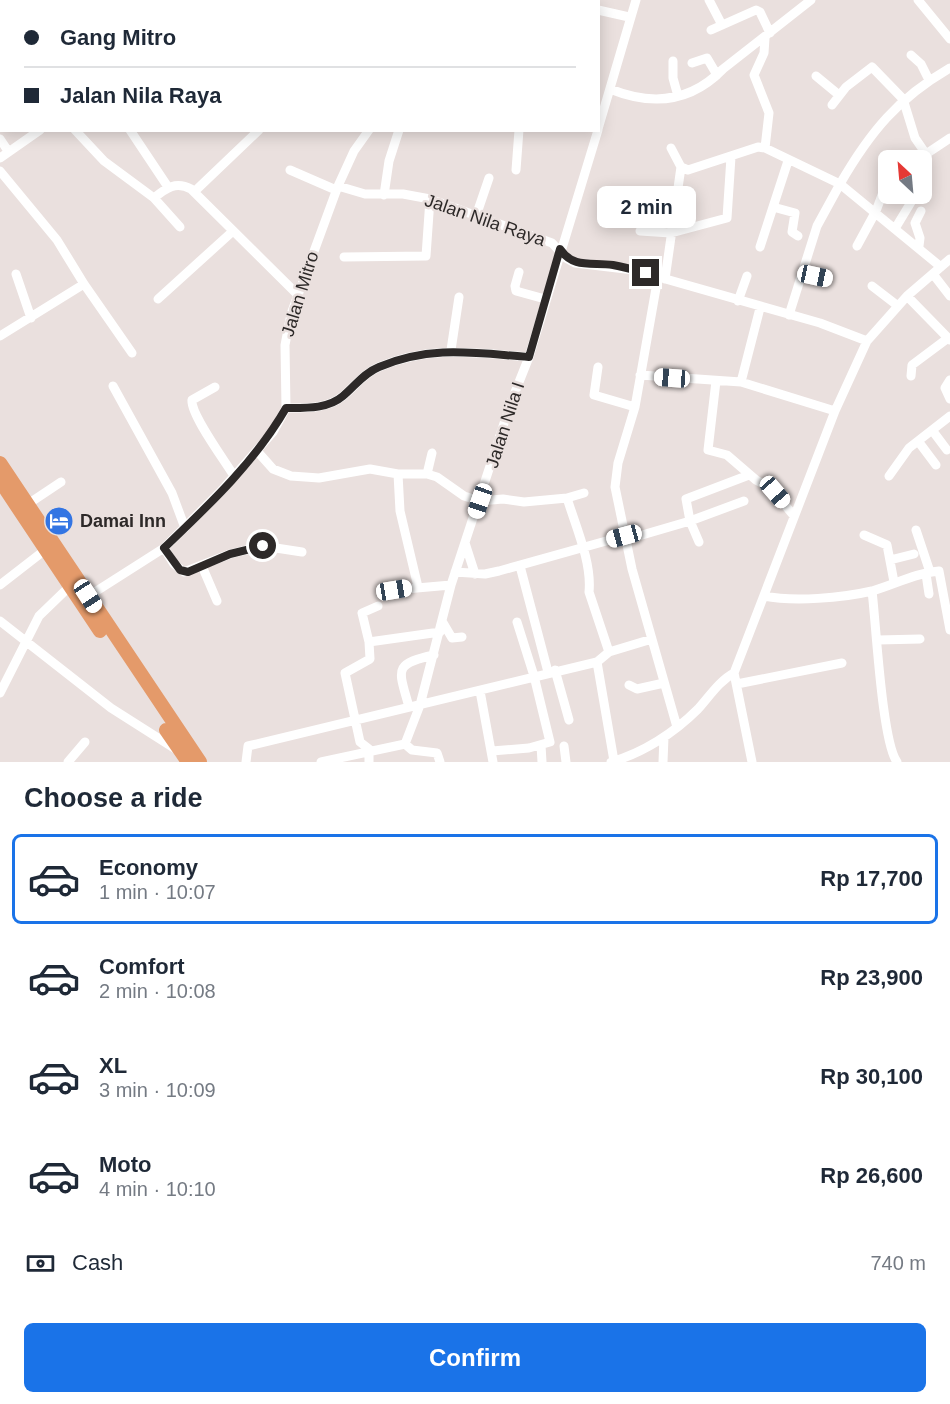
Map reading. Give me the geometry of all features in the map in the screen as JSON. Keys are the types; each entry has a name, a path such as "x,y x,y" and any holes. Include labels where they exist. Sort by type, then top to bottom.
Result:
{"highway":[{"path":"0,462 185,757"},
{"path":"1,484 69,587 84,599 200,762"}],"street":[{"name":"Jalan Nila I","path":"600,123 629,17 636,0"},
{"path":"710,0 722,25"},
{"path":"610,88 642,99 678,96 703,88 811,0"},
{"path":"920,0 950,39"},
{"path":"600,10 629,17"},
{"path":"711,30 758,10 767,36 764,53 754,75 769,113 765,148"},
{"path":"911,55 921,64 930,80"},
{"path":"692,63 707,58 717,75"},
{"path":"673,62 673,78 678,96"},
{"path":"832,105 839,94 872,67 903,99 915,138 926,154 950,138"},
{"path":"789,315 817,226 874,130 903,99 950,68"},
{"path":"816,76 839,94"},
{"path":"0,158 37,132"},
{"path":"77,132 104,161 154,198 180,227"},
{"path":"131,132 168,187"},
{"path":"194,192 257,132"},
{"name":"Jalan Mitro","path":"286,408 285,345 292,312 337,188 354,151 368,132"},
{"path":"384,195 389,161 398,132"},
{"path":"516,170 519,132"},
{"name":"Jalan Nila I","path":"405,744 434,655 455,572 512,400 529,357 597,132"},
{"path":"0,139 8,151"},
{"path":"681,167 692,169 758,147 765,148 840,184 896,227 941,267"},
{"path":"671,148 681,167 671,233 635,407 619,458 615,487 632,567 677,726"},
{"path":"640,231 671,233 728,217 731,157"},
{"path":"760,247 788,161"},
{"name":"Jalan Nila Raya","path":"290,170 337,188 365,194 430,199 538,237 560,249 566,258 576,263 614,265 789,315 867,341"},
{"path":"0,171 57,240 84,284 132,353"},
{"path":"476,216 489,178"},
{"path":"154,198 168,187 180,185 194,192 298,295"},
{"path":"344,257 427,255 430,199"},
{"path":"857,246 879,204"},
{"path":"896,227 910,204"},
{"path":"773,207 795,213 792,232 798,236"},
{"path":"918,246 920,238 915,223 921,211"},
{"path":"158,299 233,231"},
{"path":"654,646 609,652 598,667 612,762 664,737 723,681 734,674 835,411 867,341 907,296 950,259"},
{"path":"519,272 515,290 545,299"},
{"path":"802,273 827,279"},
{"path":"16,274 32,318"},
{"path":"933,274 950,296"},
{"path":"738,301 747,276"},
{"path":"0,336 84,284"},
{"path":"872,286 898,306"},
{"path":"907,296 949,339 912,365 911,376"},
{"path":"449,351 459,297"},
{"path":"741,382 760,308"},
{"path":"342,397 370,371 413,355 449,351 529,357"},
{"path":"598,367 594,396 635,407"},
{"path":"640,375 741,382 835,411"},
{"path":"950,380 945,388 950,399"},
{"path":"716,381 708,450 727,455 746,476 775,492 793,520"},
{"path":"84,599 164,548 257,451 286,408 318,407 366,385"},
{"path":"113,386 172,493 185,528"},
{"path":"216,387 192,400 191,404 198,421 234,476"},
{"path":"889,476 902,456 950,416"},
{"path":"932,430 947,450"},
{"path":"918,441 936,465"},
{"path":"257,451 273,470 291,476 319,478 370,469 398,474 428,474 437,477 464,496 480,501 504,499 524,502 567,498 584,493"},
{"path":"428,474 432,453"},
{"path":"398,474 400,511 418,587"},
{"path":"699,542 690,521 686,499 746,476"},
{"path":"28,504 61,482"},
{"path":"567,498 582,547 589,592 609,652"},
{"path":"455,572 475,574 520,566 582,547 690,521 744,501"},
{"path":"916,530 928,573 929,594"},
{"path":"864,535 886,543 894,582"},
{"path":"465,543 475,574"},
{"path":"164,548 180,570 188,572 230,554 263,546 302,552"},
{"path":"0,585 45,550"},
{"path":"890,560 914,554"},
{"path":"202,566 217,601"},
{"path":"520,566 569,720"},
{"path":"764,596 790,599 872,591 894,582 939,571 950,630"},
{"path":"394,590 451,585"},
{"path":"0,693 39,616 69,587"},
{"path":"872,591 885,720 892,754 897,762"},
{"path":"369,757 360,742 345,673 371,658 362,613 378,606"},
{"path":"0,621 111,708 185,757"},
{"path":"442,621 452,638 462,637"},
{"path":"492,751 550,742 535,680 517,622"},
{"path":"369,642 440,632"},
{"path":"878,640 920,639"},
{"path":"416,707 402,678 403,667 410,660 434,655"},
{"path":"737,684 842,663"},
{"path":"246,755 249,746 480,694 554,674 598,667"},
{"path":"734,674 745,739 752,762"},
{"path":"629,685 637,689 664,683"},
{"path":"480,694 493,762"},
{"path":"663,762 664,737"},
{"path":"68,762 85,742"},
{"path":"321,762 369,757 405,744 412,750 437,753 440,762"},
{"path":"541,745 542,762"},
{"path":"564,746 566,762"}],"place":[{"name":"Damai Inn","path":"59,521"}],"route":[{"path":"263,546 230,554 188,572 180,570 164,548 257,451 273,432 286,408 318,407 332,403 342,397 370,371 413,355 451,350 529,357 560,249 566,258 576,263 614,265 646,273"}]}
